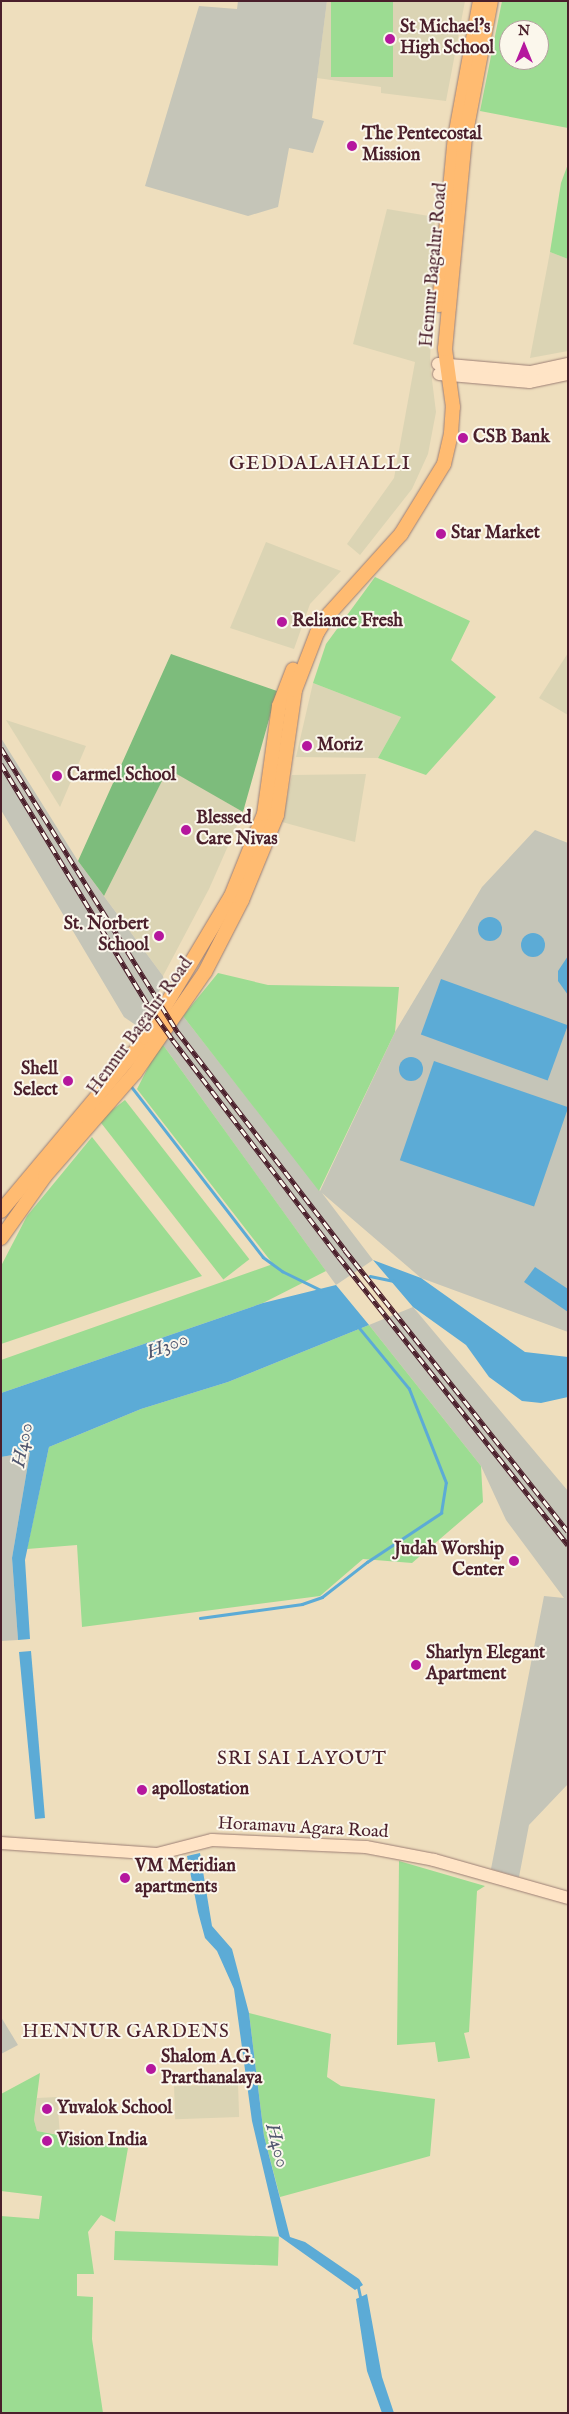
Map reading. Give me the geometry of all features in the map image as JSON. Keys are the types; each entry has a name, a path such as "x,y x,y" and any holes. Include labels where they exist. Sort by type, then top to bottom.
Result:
{"main road":[{"name":"Hennur Bagalur Road","path":"443,368 436,349 454,142 480,1"},
{"name":"Hennur Bagalur Road","path":"1,1238 45,1176 104,1100 168,1005 231,896 264,814 279,706 310,630 322,610 396,530 436,461 444,431 444,349 465,138 491,1"},
{"name":"Hennur Bagalur Road","path":"1,1211 104,1100"}],"street":[{"path":"443,368 530,372 568,364"},
{"path":"443,368 530,382 568,374"},
{"name":"Horamavu Agara Road","path":"1,1843 157,1854 212,1840 366,1847 434,1860 568,1898"}],"shaded area":[{"path":"238,1 327,1 312,118 324,121 313,153 289,148 278,207 248,216 145,186 199,6 237,9"},
{"name":"St Michael's High School","path":"327,1 465,1 446,101 381,93 381,87 317,78"},
{"path":"387,209 435,217 430,364 436,412 428,454 412,489 360,555 347,544 394,478 415,362 353,344"},
{"path":"550,252 568,259 568,351 530,358"},
{"path":"266,542 341,571 310,604 294,649 230,628"},
{"path":"568,653 568,715 539,698"},
{"path":"313,683 401,717 378,758 296,757"},
{"name":"Carmel School","path":"6,720 86,746 60,807"},
{"path":"1,738 78,861 163,976 164,982 140,1028 124,1017 1,810"},
{"path":"168,768 243,812 209,889 163,976 104,896"},
{"path":"366,774 355,842 282,822 292,775"},
{"path":"535,830 568,843 568,1332 421,1278 322,1193 373,1260 336,1285 161,1042 183,1016 320,1191 395,1032 482,887"},
{"path":"413,1307 568,1491 568,1784 529,1825 519,1877 491,1869 544,1596 564,1598 506,1520 481,1466 369,1325"},
{"path":"30,1452 12,1558 18,1640 1,1641 1,1457"},
{"path":"1,2017 18,2045 1,2054"},
{"path":"238,2084 239,2117 175,2119 174,2086"},
{"name":"Yuvalok School","path":"57,2097 60,2135 37,2131 34,2120 37,2098"}],"green space":[{"path":"331,1 393,1 393,77 331,77"},
{"path":"502,1 568,1 568,128 480,111"},
{"path":"568,164 568,259 550,252 561,183"},
{"path":"375,577 470,621 451,660 496,697 426,775 378,758 401,717 313,683 326,644"},
{"path":"171,654 277,691 243,812 168,769 104,896 78,861"},
{"path":"218,973 268,985 399,987 395,1032 319,1191 183,1016"},
{"path":"161,1042 326,1271 263,1303 1,1393 1,1360 273,1264 137,1089"},
{"path":"125,1100 249,1259 223,1279 99,1120"},
{"path":"92,1137 202,1276 1,1344 1,1266 27,1216"},
{"path":"369,1325 481,1466 483,1502 412,1563 363,1559 320,1596 82,1627 77,1545 27,1549 49,1447 141,1409 228,1382"},
{"path":"399,1861 485,1886 477,1891 469,2032 464,2033 470,2058 438,2062 435,2042 397,2045"},
{"path":"249,2013 331,2034 327,2077 341,2086 435,2099 430,2156 280,2197 264,2136"},
{"path":"40,2073 34,2120 37,2131 128,2148 115,2222 101,2215 88,2232 94,2274 77,2274 77,2296 93,2297 92,2339 103,2413 1,2413 1,2216 39,2219 42,2196 1,2191 1,2094"},
{"path":"115,2231 279,2237 278,2266 114,2260"}],"water":[{"path":"490,917 499,920 502,929 499,938 490,941 481,938 478,929 481,920"},
{"path":"533,933 542,936 545,945 542,954 533,957 524,954 521,945 524,936"},
{"path":"568,956 568,995 558,981 558,971"},
{"path":"441,979 568,1025 548,1081 421,1034"},
{"path":"411,1057 419,1061 423,1069 419,1077 411,1081 403,1077 399,1069 403,1061"},
{"path":"434,1061 568,1107 534,1207 400,1160"},
{"path":"373,1260 421,1278 525,1352 568,1357 568,1397 541,1403 522,1401 489,1377 466,1345 413,1307"},
{"path":"535,1267 568,1289 568,1312 524,1282"},
{"path":"336,1285 369,1325 228,1382 141,1409 49,1447 25,1560 30,1639 18,1640 12,1558 30,1452 1,1457 1,1393 263,1303"},
{"path":"31,1651 45,1818 35,1819 19,1652"},
{"path":"200,1853 212,1926 232,1949 249,2013 264,2136 290,2237 305,2242 359,2279 363,2285 355,2290 279,2236 252,2121 234,1989 217,1951 205,1938 198,1912 187,1856"},
{"path":"367,2294 382,2377 394,2413 382,2413 367,2371 356,2299"}],"waterway":[{"path":"131,1086 263,1257 282,1271 321,1290"},
{"name":"H300","path":"370,1276 393,1281"},
{"path":"200,1618 302,1604 322,1597 367,1562 441,1513 446,1483 409,1389 358,1327"},
{"name":"H400","path":"358,2285 361,2299"}],"railway":[{"path":"1,748 178,1032 345,1250 568,1531"},
{"path":"1,764 148,1005 173,1040 339,1257 568,1545"}],"place":[{"name":"St Michael's High School","path":"390,39"},
{"name":"The Pentecostal Mission","path":"352,146"},
{"name":"CSB Bank","path":"463,438"},
{"name":"Star Market","path":"441,534"},
{"name":"Reliance Fresh","path":"282,622"},
{"name":"Moriz","path":"307,746"},
{"name":"Carmel School","path":"57,776"},
{"name":"Blessed Care Nivas","path":"186,830"},
{"name":"St. Norbert School","path":"159,936"},
{"name":"Shell Select","path":"68,1081"},
{"name":"Judah Worship Center","path":"514,1561"},
{"name":"Sharlyn Elegant Apartment","path":"416,1665"},
{"name":"apollostation","path":"142,1790"},
{"name":"VM Meridian apartments","path":"125,1878"},
{"name":"Shalom A.G. Prarthanalaya","path":"151,2069"},
{"name":"Yuvalok School","path":"47,2109"},
{"name":"Vision India","path":"47,2141"}],"district":[{"name":"GEDDALAHALLI","path":"320,463"},
{"name":"SRI SAI LAYOUT","path":"302,1760"},
{"name":"HENNUR GARDENS","path":"126,2033"}]}
